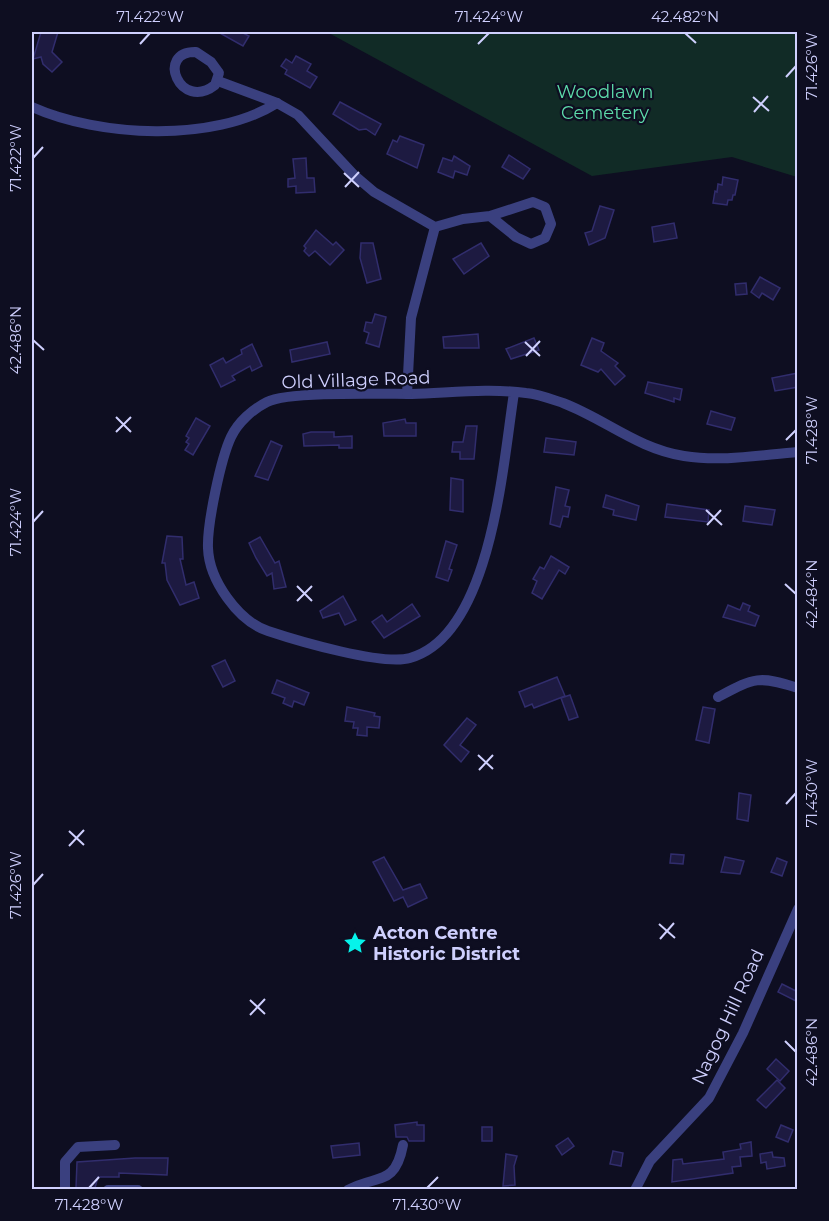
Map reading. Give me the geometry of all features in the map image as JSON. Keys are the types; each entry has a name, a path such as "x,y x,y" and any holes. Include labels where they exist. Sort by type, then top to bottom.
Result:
{"street":[{"path":"218,81 278,103 310,124 354,175 374,192 435,226 463,219 490,216 536,202 545,207 551,224 545,238 531,244 516,237 490,216"},
{"path":"32,107 83,124 164,131 232,124 278,103"},
{"path":"407,394 411,318 435,226"},
{"name":"Old Village Road","path":"514,393 493,526 484,562 467,605 454,625 433,647 410,658 381,660 294,640 261,628 235,607 219,584 208,550 210,521 231,437 243,419 269,400 407,394 514,393 526,393 564,403 643,445 685,456 740,458 798,452"},
{"path":"717,697 749,680 769,678 798,688"},
{"name":"Nagog Hill Road","path":"635,1190 650,1161 709,1098 743,1033 796,916"},
{"path":"348,1190 389,1175 400,1157 403,1145"},
{"path":"64,1190 65,1162 78,1146 115,1146"},
{"path":"108,1190 138,1190"}],"green space":[{"name":"Woodlawn Cemetery","path":"327,32 797,32 797,177 732,157 592,176"}],"building":[{"path":"41,32 58,32 52,52 62,62 52,72 43,64 41,57 33,59"},
{"path":"218,32 241,32 249,36 243,46"},
{"path":"296,56 311,64 307,71 317,77 310,88 285,74 287,70 281,66 286,59 292,63"},
{"path":"340,102 381,124 375,135 366,129 359,130 333,114"},
{"path":"400,136 424,145 417,168 387,154 393,140 397,142"},
{"path":"509,155 530,169 523,179 502,167"},
{"path":"454,156 470,166 467,175 455,171 453,178 438,172 443,158 452,161"},
{"path":"306,158 307,178 314,178 315,192 296,193 296,186 288,187 288,179 295,178 293,159"},
{"path":"723,177 738,180 735,195 732,200 728,200 727,205 713,203 715,191 717,192 718,184 722,185"},
{"path":"600,206 614,210 605,238 589,245 585,233 592,231"},
{"path":"674,223 677,238 654,242 652,227"},
{"path":"316,230 333,245 336,242 344,250 330,265 315,251 309,256 304,251 306,248 304,246"},
{"path":"361,243 373,243 381,279 367,283 360,258"},
{"path":"481,243 489,256 464,274 453,259"},
{"path":"760,277 780,288 773,300 762,293 759,298 751,292"},
{"path":"746,283 747,294 736,295 735,284"},
{"path":"375,314 386,317 379,347 366,343 369,333 364,331 366,322 372,323"},
{"path":"478,334 479,348 444,348 443,337"},
{"path":"534,338 539,350 511,359 506,349"},
{"path":"592,338 604,343 601,351 618,363 615,366 625,376 615,385 601,369 598,372 581,365"},
{"path":"327,342 330,354 292,362 290,350"},
{"path":"252,344 262,366 252,371 250,366 232,376 235,380 221,387 210,365 223,358 226,363 242,354 241,350"},
{"path":"798,373 798,387 775,391 772,378"},
{"path":"648,382 682,389 680,400 674,398 674,402 645,393"},
{"path":"711,411 735,418 731,430 707,424"},
{"path":"196,418 210,426 193,455 185,450 189,444 186,442 189,438 186,436"},
{"path":"405,419 406,423 416,423 416,436 384,436 383,423"},
{"path":"466,426 477,426 474,459 460,459 460,452 452,452 453,442 463,442"},
{"path":"334,432 334,437 352,436 352,448 339,448 339,445 304,446 303,434"},
{"path":"546,438 576,442 574,455 544,452"},
{"path":"271,441 282,446 268,480 255,476"},
{"path":"451,478 463,480 463,512 450,510"},
{"path":"556,487 569,490 565,506 570,507 568,517 563,516 560,527 550,524"},
{"path":"606,495 639,506 636,520 613,515 614,510 603,507"},
{"path":"667,504 709,510 708,522 665,517"},
{"path":"745,506 775,510 772,525 743,521"},
{"path":"167,536 182,537 183,559 180,559 186,585 194,582 199,598 180,605 167,580 165,563 162,563"},
{"path":"260,537 275,563 279,561 286,587 274,589 272,573 267,576 256,558 249,543"},
{"path":"446,541 457,545 449,569 452,570 448,581 436,577"},
{"path":"551,556 569,567 565,574 559,570 542,599 532,593 537,581 533,579 540,567 544,569"},
{"path":"343,596 356,620 345,625 339,613 323,618 320,611"},
{"path":"743,603 750,606 748,611 759,616 755,626 723,617 728,605 740,610"},
{"path":"412,604 420,616 384,638 372,622 382,615 387,622"},
{"path":"225,660 235,681 223,687 212,666"},
{"path":"557,677 565,696 534,708 532,704 525,707 519,692"},
{"path":"277,680 309,693 304,705 294,701 292,707 283,703 285,698 272,693"},
{"path":"570,695 578,717 569,720 561,698"},
{"path":"347,707 375,713 374,716 380,717 379,728 367,727 367,736 357,735 358,728 353,728 354,722 345,721"},
{"path":"703,707 715,709 709,743 696,740"},
{"path":"467,718 476,725 460,745 469,752 461,762 444,745"},
{"path":"739,793 751,795 748,821 737,819"},
{"path":"671,854 684,855 683,864 670,863"},
{"path":"384,857 403,890 420,884 427,898 408,907 403,897 394,901 373,862"},
{"path":"725,857 744,861 740,874 721,872"},
{"path":"777,858 787,862 782,876 771,872"},
{"path":"782,984 798,992 798,1002 778,992"},
{"path":"776,1059 789,1071 780,1081 767,1069"},
{"path":"777,1080 785,1088 766,1108 757,1100"},
{"path":"417,1122 417,1125 424,1125 424,1141 409,1141 407,1137 396,1137 395,1125"},
{"path":"781,1125 793,1130 788,1142 776,1137"},
{"path":"482,1127 492,1127 492,1141 482,1141"},
{"path":"568,1138 574,1146 562,1155 556,1146"},
{"path":"751,1142 752,1156 740,1157 741,1166 732,1167 733,1173 672,1182 673,1160 682,1159 683,1164 724,1159 723,1152 741,1149 740,1144"},
{"path":"359,1143 360,1155 333,1158 331,1146"},
{"path":"613,1151 623,1153 621,1166 610,1164"},
{"path":"772,1152 773,1157 784,1158 785,1166 767,1169 766,1162 761,1163 760,1154"},
{"path":"506,1154 517,1156 514,1166 515,1185 503,1186"},
{"path":"168,1158 167,1175 119,1173 119,1177 98,1177 95,1188 76,1188 77,1162"}],"place":[{"name":"Acton Centre Historic District","path":"355,943"}]}
